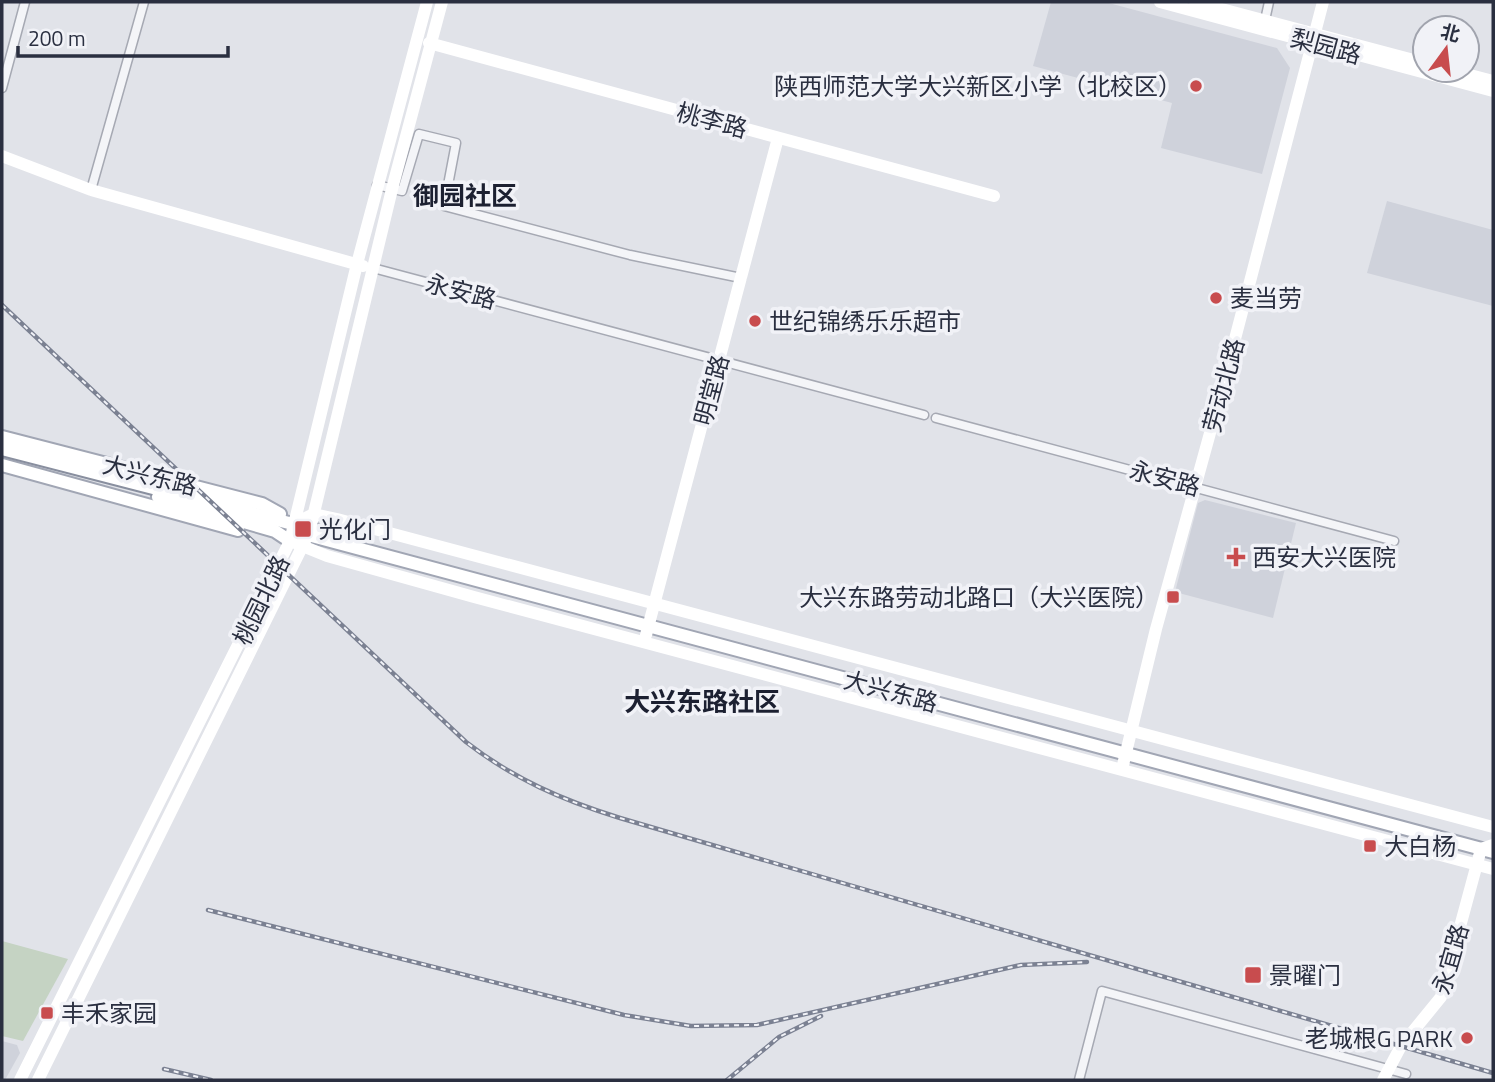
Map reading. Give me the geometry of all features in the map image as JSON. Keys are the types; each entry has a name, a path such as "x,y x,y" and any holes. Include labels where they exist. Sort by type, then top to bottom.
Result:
{"highway":[{"path":"2,448 160,493"},
{"path":"2,456 119,482"}],"main road":[{"name":"桃园北路","path":"19,1080 290,541 377,185 427,2"},
{"name":"桃园北路","path":"38,1080 307,536 392,188 442,2"},
{"name":"梨园路","path":"1160,2 1411,60"},
{"name":"梨园路","path":"1195,2 1265,20 1313,38 1493,91"},
{"name":"劳动北路","path":"1122,769 1156,629 1306,77 1323,2"},
{"name":"桃李路","path":"429,43 994,196"},
{"name":"明堂路","path":"644,642 778,138"},
{"name":"永安路","path":"2,156 91,190 373,268"},
{"name":"大兴东路","path":"2,437 262,504 295,523 307,536"},
{"name":"大兴东路","path":"2,465 274,540 290,541 307,536 649,622 1490,847"},
{"name":"大兴东路","path":"160,493 295,523"},
{"name":"大兴东路","path":"160,493 275,531 290,541"},
{"path":"295,523 314,514 1493,827"},
{"path":"307,536 327,556 1493,869"},
{"name":"永宜路","path":"1385,1075 1401,1046 1441,996 1476,864 1490,847"}],"street":[{"path":"2,88 25,2"},
{"path":"91,190 144,2"},
{"path":"1265,20 1269,2"},
{"path":"377,185 402,191 419,134 456,143 444,206 630,255 741,278"},
{"name":"永安路","path":"373,268 924,415"},
{"name":"永安路","path":"936,418 1394,541"},
{"path":"1079,1080 1102,991 1385,1075 1405,1074"}],"shaded area":[{"name":"陕西师范大学大兴新区小学（北校区）","path":"1051,2 1105,2 1277,48 1290,68 1262,174 1161,148 1172,103 1033,66"},
{"path":"1387,201 1493,230 1493,306 1367,273"},
{"name":"西安大兴医院","path":"1205,500 1296,523 1273,618 1175,592 1198,503"},
{"path":"2,1041 17,1045 20,1053 5,1080 2,1080"}],"green space":[{"path":"2,941 68,959 23,1041 2,1036"}],"railway":[{"path":"2,305 466,742 521,778 558,796 620,818 1493,1073"},
{"path":"208,910 624,1015 691,1026 757,1025 1021,965 1087,962"},
{"path":"727,1080 779,1037 821,1016"},
{"path":"164,1069 211,1080"}],"place":[{"name":"陕西师范大学大兴新区小学（北校区）","path":"1196,86"},
{"name":"麦当劳","path":"1216,298"},
{"name":"世纪锦绣乐乐超市","path":"755,321"},
{"name":"光化门","path":"303,529"},
{"name":"西安大兴医院","path":"1236,557"},
{"name":"大兴东路劳动北路口（大兴医院）","path":"1173,597"},
{"name":"大白杨","path":"1370,846"},
{"name":"景曜门","path":"1253,975"},
{"name":"丰禾家园","path":"47,1013"},
{"name":"老城根G PARK","path":"1467,1038"}],"district":[{"name":"御园社区","path":"465,195"},
{"name":"大兴东路社区","path":"702,701"}]}
